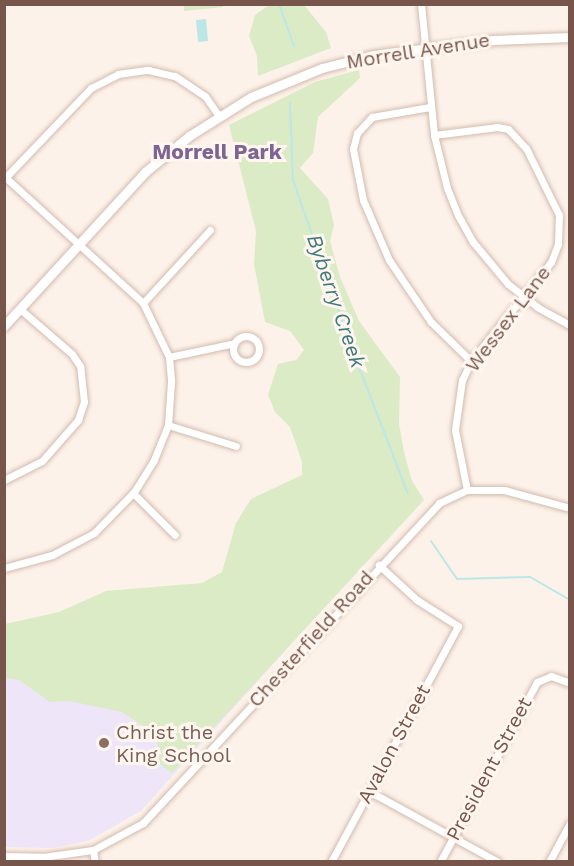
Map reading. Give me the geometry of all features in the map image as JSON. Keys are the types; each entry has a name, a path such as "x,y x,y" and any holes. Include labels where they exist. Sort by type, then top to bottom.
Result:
{"street":[{"path":"421,4 423,47 434,135 447,188 459,217 492,267 524,297 570,325"},
{"name":"Morrell Avenue","path":"4,326 145,172 219,116 271,88 321,68 423,47 525,37 570,37"},
{"path":"4,568 52,555 94,533 133,493 154,460 168,425 169,357 143,303 80,243 5,178 91,88 118,74 148,70 175,76 205,96 219,116"},
{"path":"430,107 372,117 357,133 353,149 363,200 389,260 431,322 471,361"},
{"name":"Wessex Lane","path":"434,135 497,127 518,136 555,203 560,228 552,262 471,361 455,414 457,444 468,490"},
{"path":"143,303 210,230"},
{"path":"4,480 42,461 78,420 84,402 80,366 72,354 20,309"},
{"path":"169,357 235,343"},
{"path":"168,425 236,446"},
{"name":"Chesterfield Road","path":"6,858 43,857 93,850 143,823 425,513 468,490 504,490 570,508"},
{"path":"133,493 175,535"},
{"name":"Avalon Street","path":"331,861 458,626 417,600 379,565"},
{"name":"President Street","path":"440,861 540,678 551,675 570,683"},
{"path":"369,791 498,861"},
{"path":"549,861 570,823"},
{"path":"93,850 95,861"}],"shaded area":[{"name":"Christ the King School","path":"264,616 292,643 141,811 88,841 52,848 5,847 4,677"}],"green space":[{"path":"184,5 223,5 223,7 184,11"},
{"path":"269,5 304,5 326,32 331,48 258,76 257,56 249,36 255,15"},
{"path":"359,70 360,78 318,117 313,153 300,168 328,199 334,225 330,241 340,277 359,321 400,377 399,424 404,452 412,481 424,500 172,773 160,764 157,736 122,712 69,701 50,702 19,680 5,678 5,624 59,612 106,591 202,583 222,572 236,523 251,499 302,475 302,462 290,427 275,412 268,395 278,364 296,360 304,350 290,331 265,322 254,264 256,231 229,125 315,82"}],"water":[{"path":"206,19 208,41 198,42 196,20"}],"waterway":[{"name":"Byberry Creek","path":"279,4 294,46"},
{"name":"Byberry Creek","path":"290,103 293,180 352,349 408,494"},
{"name":"Byberry Creek","path":"431,541 457,579 530,577 570,600"}],"place":[{"name":"Christ the King School","path":"104,743"}],"district":[{"name":"Morrell Park","path":"217,152"}]}
